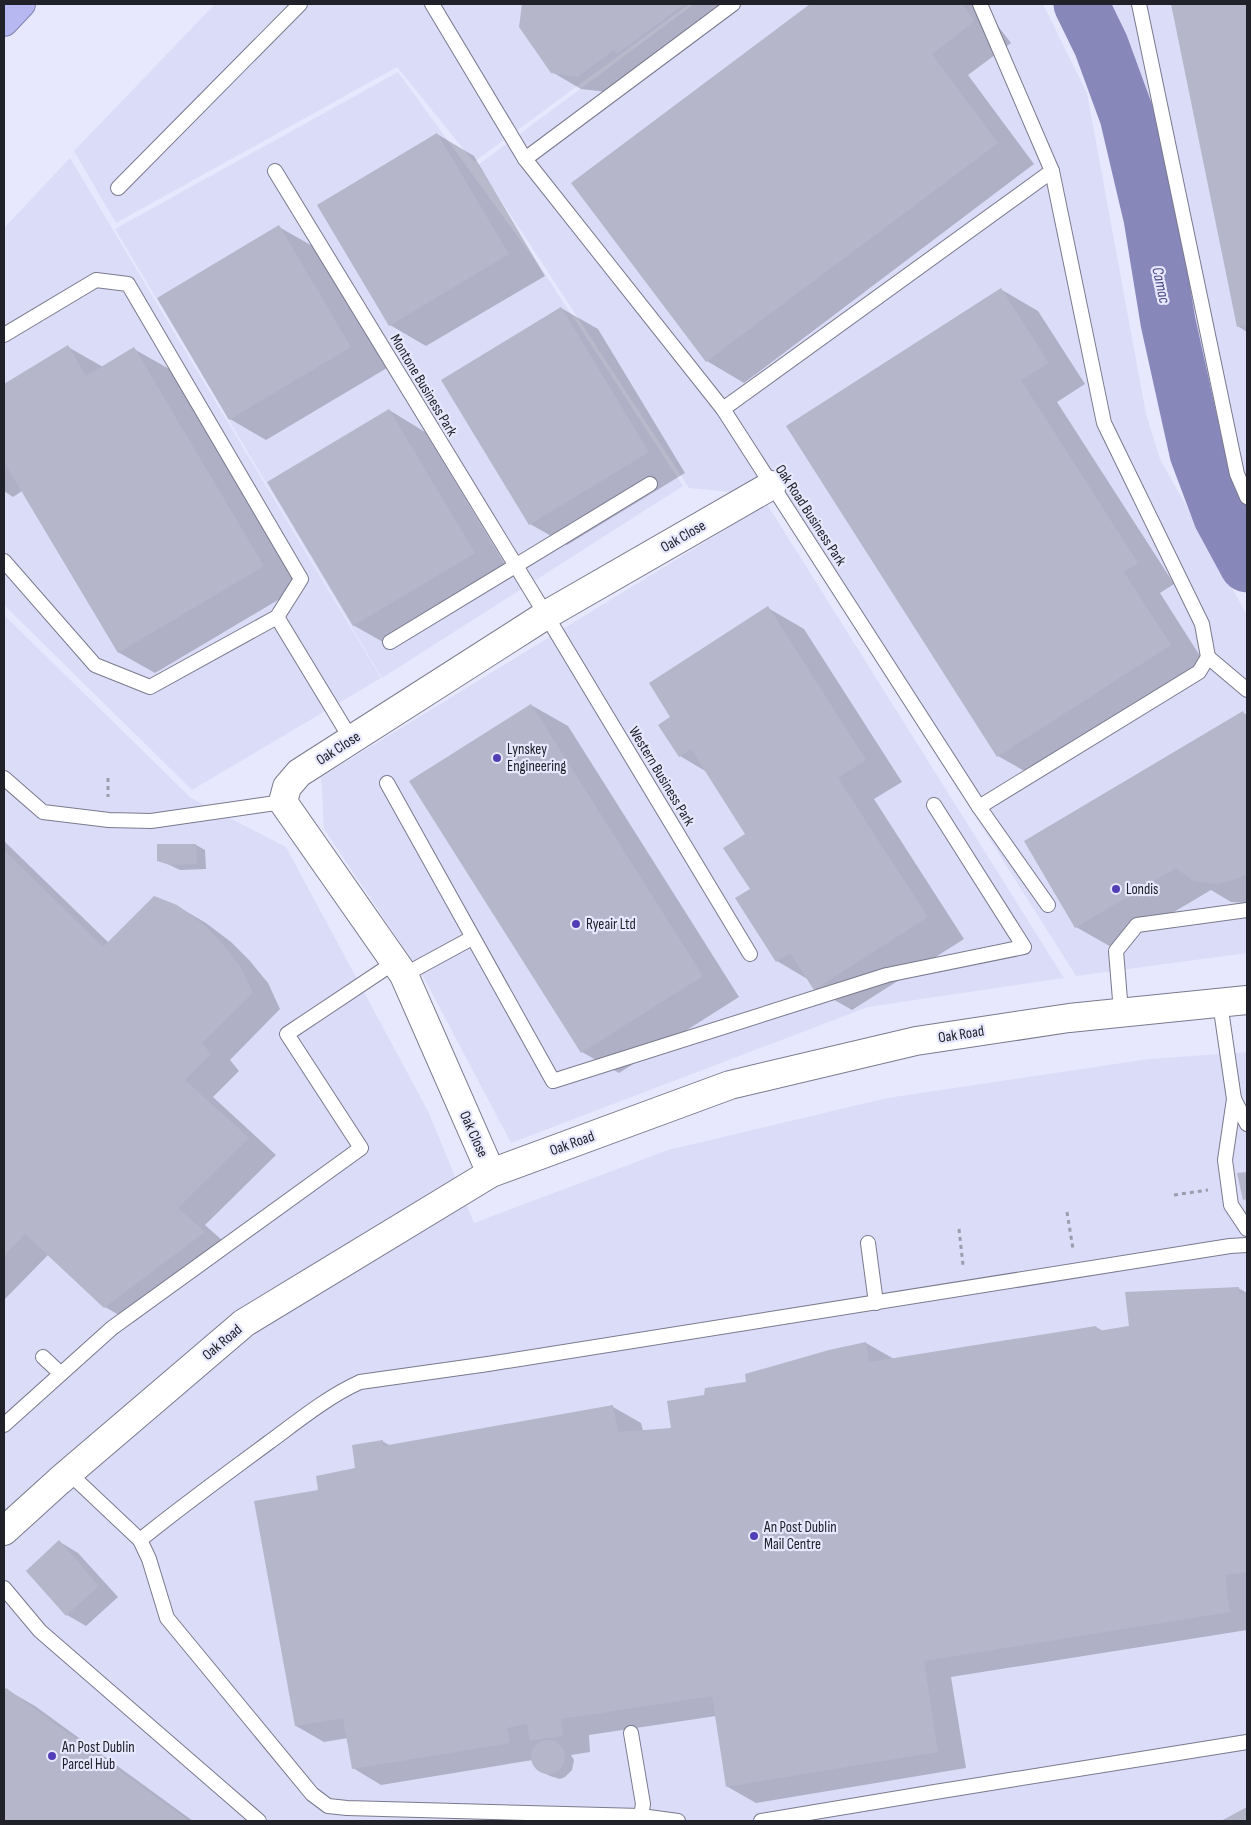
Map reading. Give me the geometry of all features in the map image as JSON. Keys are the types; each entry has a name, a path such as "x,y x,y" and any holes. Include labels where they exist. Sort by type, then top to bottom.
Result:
{"highway":[{"path":"4,22 20,4"}],"street":[{"name":"Oak Close","path":"491,1173 399,968 283,802 287,787 299,773 546,615 772,484"},
{"name":"Oak Road","path":"4,1531 69,1472 244,1323 491,1173 730,1085 916,1041 1070,1018 1247,1000"}],"lane":[{"path":"118,188 300,4"},
{"name":"Oak Road Business Park","path":"432,4 525,160 723,409 979,807 1048,905"},
{"path":"525,160 733,4"},
{"path":"980,4 1052,171 1104,423 1202,624 1208,657 1247,690"},
{"path":"1139,4 1236,474 1247,496"},
{"name":"Montone Business Park","path":"275,171 546,615"},
{"path":"723,409 1052,171"},
{"path":"4,335 96,280 128,284 301,579 278,617 150,687 95,665 4,561"},
{"path":"390,642 650,484"},
{"name":"Western Business Park","path":"546,615 750,954"},
{"path":"278,617 351,739"},
{"path":"979,807 1199,672 1208,657"},
{"path":"4,778 43,812 109,820 150,821 283,802"},
{"path":"387,783 553,1082 888,975 1024,948 934,806"},
{"path":"1121,1012 1116,951 1137,925 1247,910"},
{"path":"4,1425 112,1328 361,1148 287,1034 399,968 472,938"},
{"path":"1220,1003 1234,1099 1225,1160 1231,1205 1247,1229"},
{"path":"1234,1099 1247,1124"},
{"path":"868,1242 876,1303"},
{"path":"140,1540 177,1510 282,1433 342,1390 360,1382 488,1364 1076,1270 1247,1245"},
{"path":"44,1357 61,1374"},
{"path":"69,1472 140,1540 149,1559 167,1618 312,1794 328,1806 641,1816 678,1821"},
{"path":"4,1588 40,1632 259,1821"},
{"path":"631,1733 643,1804 641,1816"},
{"path":"761,1821 1247,1742"}],"path":[{"path":"1174,1194 1229,1187"},
{"path":"1067,1212 1076,1270"},
{"path":"958,1228 966,1288"}],"shaded area":[{"path":"215,4 689,4 474,162 397,67 116,223 74,151"},
{"path":"694,4 1043,4 1087,93 1146,414 1160,459 1247,615 1247,953 1076,976 773,496 689,488 478,165"},
{"path":"1094,4 1247,4 1247,537 1233,513 1121,56"},
{"path":"398,72 545,274 683,486 382,678 115,229"},
{"path":"70,158 381,678 192,790 4,605 4,228"},
{"path":"767,504 1064,978 868,1007 511,1143 424,978 324,829 321,777"},
{"path":"4,615 191,798 286,847 429,1113 474,1223 668,1150 887,1098 1149,1059 1247,1052 1247,1821 4,1821"}],"building":[{"path":"522,4 685,4 617,54 614,50 578,77 551,73 519,27"},
{"path":"810,4 962,4 975,21 932,54 998,143 706,362 571,183"},
{"path":"1171,4 1247,4 1247,325 1237,327"},
{"path":"437,133 509,254 389,326 317,205"},
{"path":"279,225 351,347 229,420 157,298"},
{"path":"1001,288 1049,363 1021,380 1138,563 1124,572 1171,645 997,757 786,426"},
{"path":"561,307 649,452 529,525 441,380"},
{"path":"68,345 86,376 134,347 264,566 118,653 4,462 4,384"},
{"path":"389,409 475,553 353,626 267,482"},
{"path":"768,606 866,760 838,778 928,917 814,990 790,953 776,962 735,898 750,889 723,848 745,834 691,749 679,757 658,725 670,717 649,683"},
{"path":"531,704 703,976 581,1053 409,781"},
{"path":"1243,711 1247,719 1247,874 1234,880 1216,884 1193,881 1176,868 1075,928 1024,841"},
{"path":"157,844 196,844 197,864 170,865 157,861"},
{"path":"4,850 103,947 154,896 177,905 203,924 222,943 240,966 253,993 202,1043 211,1054 185,1080 249,1138 178,1208 205,1232 104,1308 25,1234 4,1256"},
{"path":"1247,1172 1247,1199 1243,1200 1237,1173"},
{"name":"An Post Dublin Mail Centre","path":"1239,1287 1239,1294 1245,1293 1247,1304 1247,1572 1225,1575 1230,1612 924,1661 938,1752 726,1787 712,1696 561,1719 563,1736 530,1741 527,1724 507,1728 510,1743 352,1769 343,1718 295,1726 254,1501 318,1490 316,1476 355,1468 352,1445 383,1440 383,1446 613,1405 618,1432 671,1428 667,1401 704,1395 705,1388 746,1382 745,1374 829,1350 866,1342 869,1362 1096,1326 1098,1331 1129,1326 1125,1292"},
{"path":"59,1540 99,1586 66,1616 26,1571"},
{"name":"An Post Dublin Parcel Hub","path":"6,1688 189,1821 4,1821 4,1691"},
{"path":"548,1740 560,1745 565,1757 560,1769 548,1774 536,1769 531,1757 536,1745"},
{"path":"1247,1807 1247,1821 1221,1821"}],"waterway":[{"name":"Camac","path":"1081,4 1101,45 1127,116 1151,218 1168,322 1197,453 1221,517 1247,565"}],"place":[{"name":"Lynskey Engineering","path":"497,758"},
{"name":"Londis","path":"1116,889"},
{"name":"Ryeair Ltd","path":"576,924"},
{"name":"An Post Dublin Mail Centre","path":"754,1536"},
{"name":"An Post Dublin Parcel Hub","path":"52,1756"}]}
